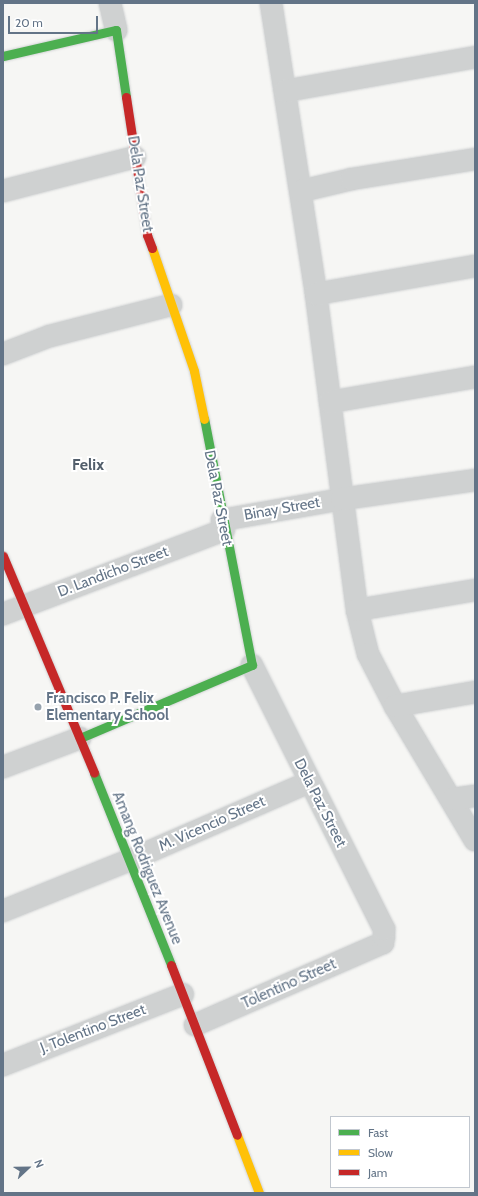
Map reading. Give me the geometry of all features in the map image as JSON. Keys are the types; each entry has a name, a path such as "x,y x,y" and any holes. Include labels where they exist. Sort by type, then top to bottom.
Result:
{"street":[{"path":"3,56 116,30 110,3"},
{"path":"271,3 316,294 357,610 368,654 395,706 453,799 475,840"},
{"name":"Dela Paz Street","path":"116,30 147,235 194,371 223,525 252,664 309,782 384,930 383,943"},
{"path":"285,91 475,57"},
{"path":"3,191 134,157"},
{"path":"301,191 352,179 475,159"},
{"path":"316,294 475,266"},
{"path":"3,354 50,336 171,305"},
{"path":"330,402 475,377"},
{"name":"Binay Street","path":"223,525 342,499 475,480"},
{"name":"D. Landicho Street","path":"3,614 223,525"},
{"name":"Amang Rodriguez Avenue","path":"3,556 26,605 130,860 259,1193"},
{"path":"357,610 475,590"},
{"path":"3,767 80,738 252,664"},
{"path":"395,706 475,692"},
{"name":"M. Vicencio Street","path":"3,911 130,860 309,782"},
{"path":"453,799 475,796"},
{"name":"Tolentino Street","path":"195,1025 383,943"},
{"name":"J. Tolentino Street","path":"3,1065 183,994"}],"traffic: fast":[{"path":"3,56 116,30 126,97"},
{"path":"80,738 252,665 204,419"},
{"path":"94,773 171,965"}],"traffic: slow":[{"path":"152,248 194,371 204,419"},
{"path":"237,1135 259,1193"}],"traffic: jam":[{"path":"126,97 147,235 152,248"},
{"path":"3,556 94,773"},
{"path":"171,965 237,1135"}],"place":[{"name":"Francisco P. Felix Elementary School","path":"38,707"}],"district":[{"name":"Felix","path":"88,465"}]}
